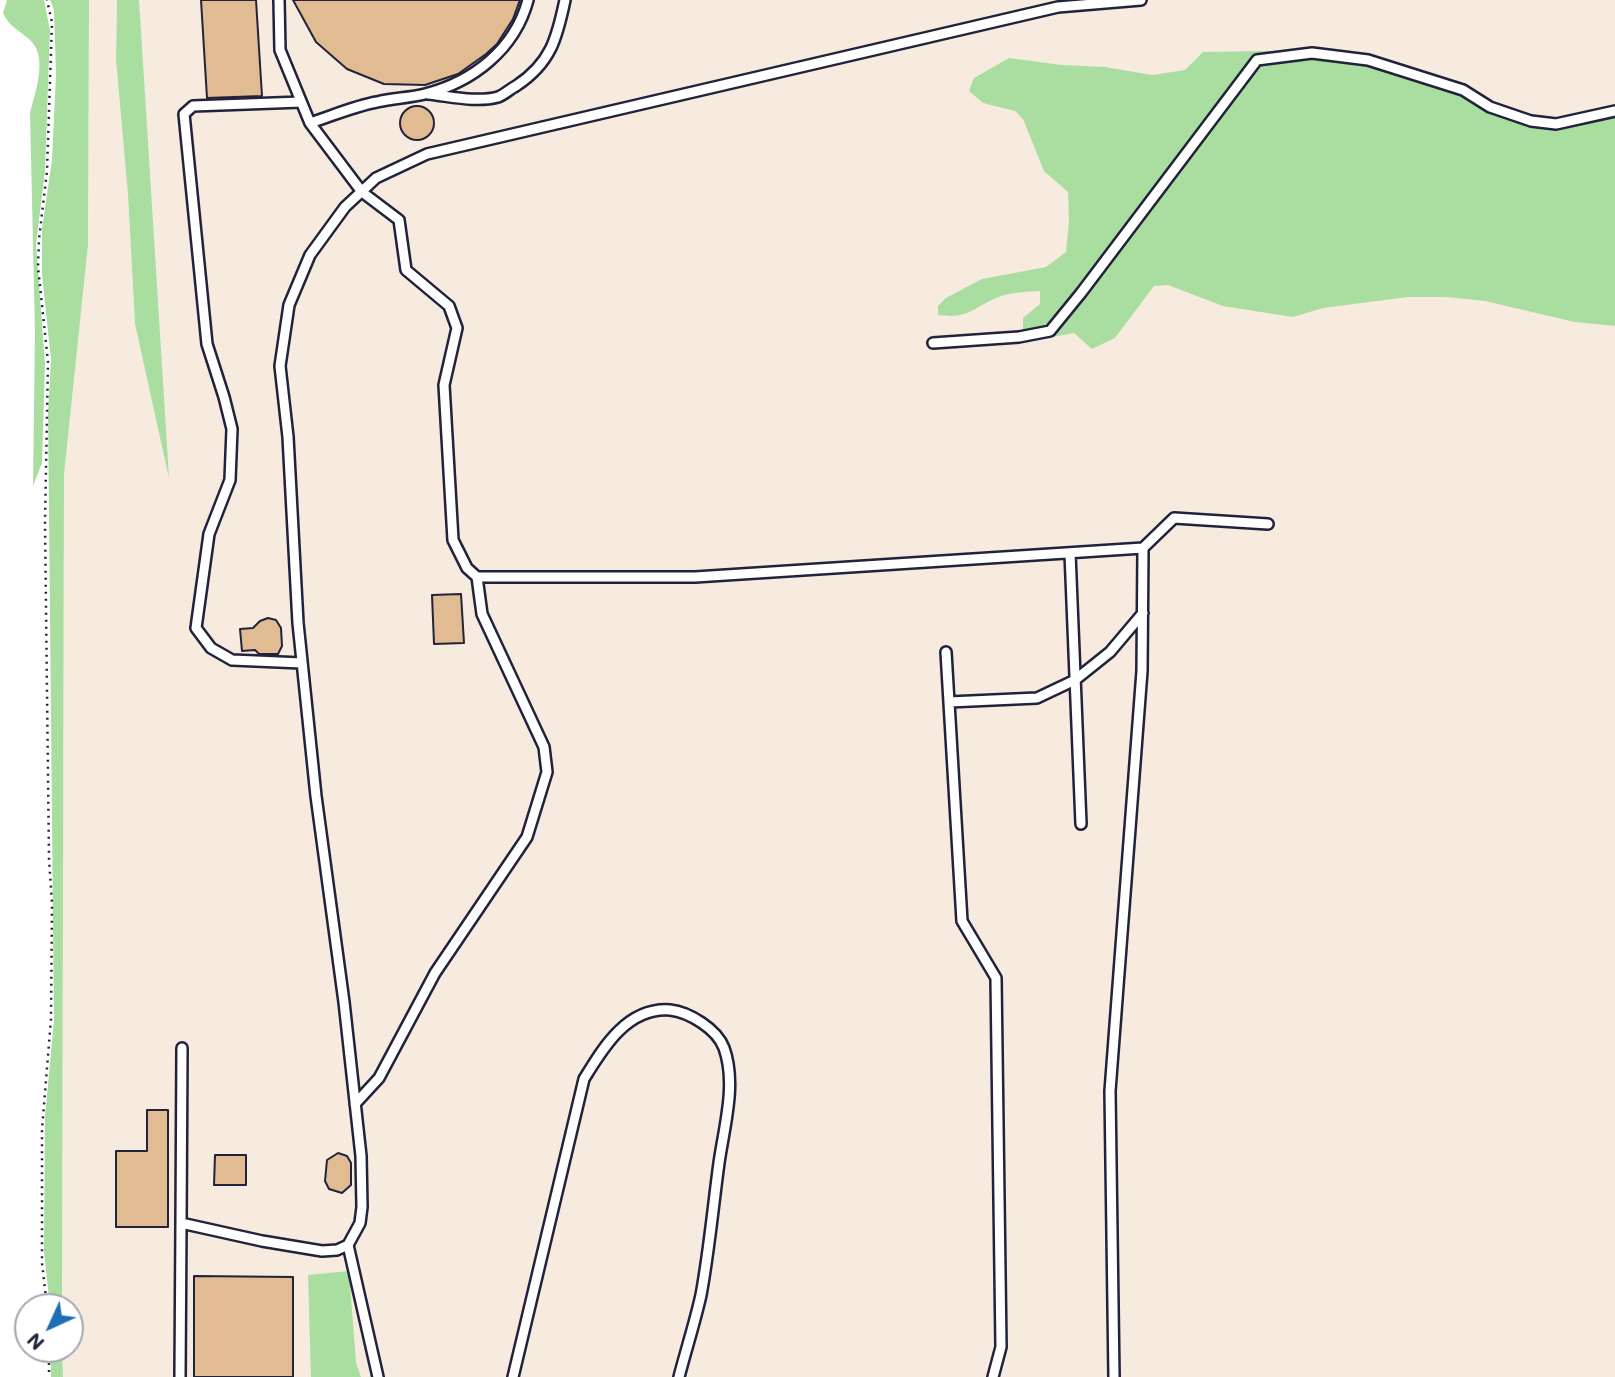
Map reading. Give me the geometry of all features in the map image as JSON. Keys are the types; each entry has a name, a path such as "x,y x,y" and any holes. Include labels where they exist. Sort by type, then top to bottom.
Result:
{"lane":[{"path":"279,0 280,50 310,123 362,192 399,220 406,270 449,306 457,328 444,385 453,540 467,568 477,578 482,614 544,747 547,772 527,837 435,973 379,1078 355,1104"},
{"path":"310,123 375,102 426,94 467,78 490,62 510,39 528,0"},
{"path":"426,94 474,99 499,97 524,80 548,57 558,34 565,0"},
{"path":"181,1223 322,1251 337,1250 348,1244 360,1223 361,1156 302,663 288,437 280,366 289,305 310,255 345,207 376,178 426,155 1058,7 1141,0"},
{"path":"933,344 1019,337 1050,331 1082,293 1258,60 1312,53 1368,60 1463,90 1490,107 1531,121 1556,124 1615,111"},
{"path":"301,102 193,106 184,114 207,344 232,429 230,480 209,534 196,628 211,648 232,660 302,663"},
{"path":"477,578 695,577 1070,553 1143,548 1174,517 1268,524"},
{"path":"1114,1377 1110,1091 1142,671 1143,548"},
{"path":"1070,553 1081,824"},
{"path":"949,702 1037,698 1075,680 1111,652 1143,613"},
{"path":"946,652 962,921 996,978 1000,1347 993,1377"},
{"path":"513,1377 584,1080 620,1029 640,1015 657,1009 683,1012 707,1028 723,1046 731,1083 701,1295 679,1377"},
{"path":"180,1377 181,1048"},
{"path":"348,1244 378,1377"}],"path":[{"path":"46,1293 42,1250 42,1129 51,1019 52,916 45,523 48,362 38,267 47,171 52,36 47,0"}],"shaded area":[{"path":"89,0 117,0 116,60 128,195 135,324 168,471 135,0 1615,0 1615,1377 63,1377 62,1363 84,1363 84,1293 62,1293 64,475 88,245"}],"green space":[{"path":"7,0 44,0 50,30 45,171 36,244 45,364 42,463 33,486 35,332 30,113 37,86 39,57 31,41 8,22 3,13"},
{"path":"50,0 89,0 88,245 64,475 62,1293 48,1293 44,1252 45,1117 54,1020 48,413 51,360 42,274 42,229 52,160 56,75 54,10"},
{"path":"117,0 139,0 169,478 135,324 128,195 116,60"},
{"path":"1328,50 1367,55 1440,78 1519,116 1554,119 1615,108 1615,326 1575,322 1485,301 1446,297 1408,297 1323,308 1293,317 1223,306 1168,285 1154,286 1115,338 1092,349 1074,333 1031,341 1023,332 1023,318 1040,304 1040,291 1001,296 956,316 938,315 938,306 946,298 982,279 1046,267 1066,252 1068,192 1044,171 1023,119 1015,111 983,103 969,91 974,78 1009,58 1061,65 1105,67 1152,75 1185,70 1203,52"},
{"path":"349,1271 356,1363 361,1377 311,1377 308,1275"},
{"path":"51,1363 62,1363 63,1377 51,1377"}],"building":[{"path":"201,0 256,0 262,96 207,98"},
{"path":"293,0 520,0 513,19 497,44 486,54 458,74 425,85 384,84 347,69 316,42"},
{"path":"417,106 429,111 434,123 429,135 417,140 405,135 400,123 405,111"},
{"path":"461,594 464,643 434,644 432,595"},
{"path":"268,618 276,620 281,628 282,646 278,654 242,651 240,629 253,628"},
{"path":"147,1110 168,1110 168,1227 116,1227 116,1151 147,1151"},
{"path":"338,1153 347,1156 351,1163 351,1185 342,1193 329,1189 325,1181 327,1160"},
{"path":"215,1155 246,1155 246,1185 214,1185"},
{"path":"194,1276 293,1277 293,1377 194,1377"}]}
